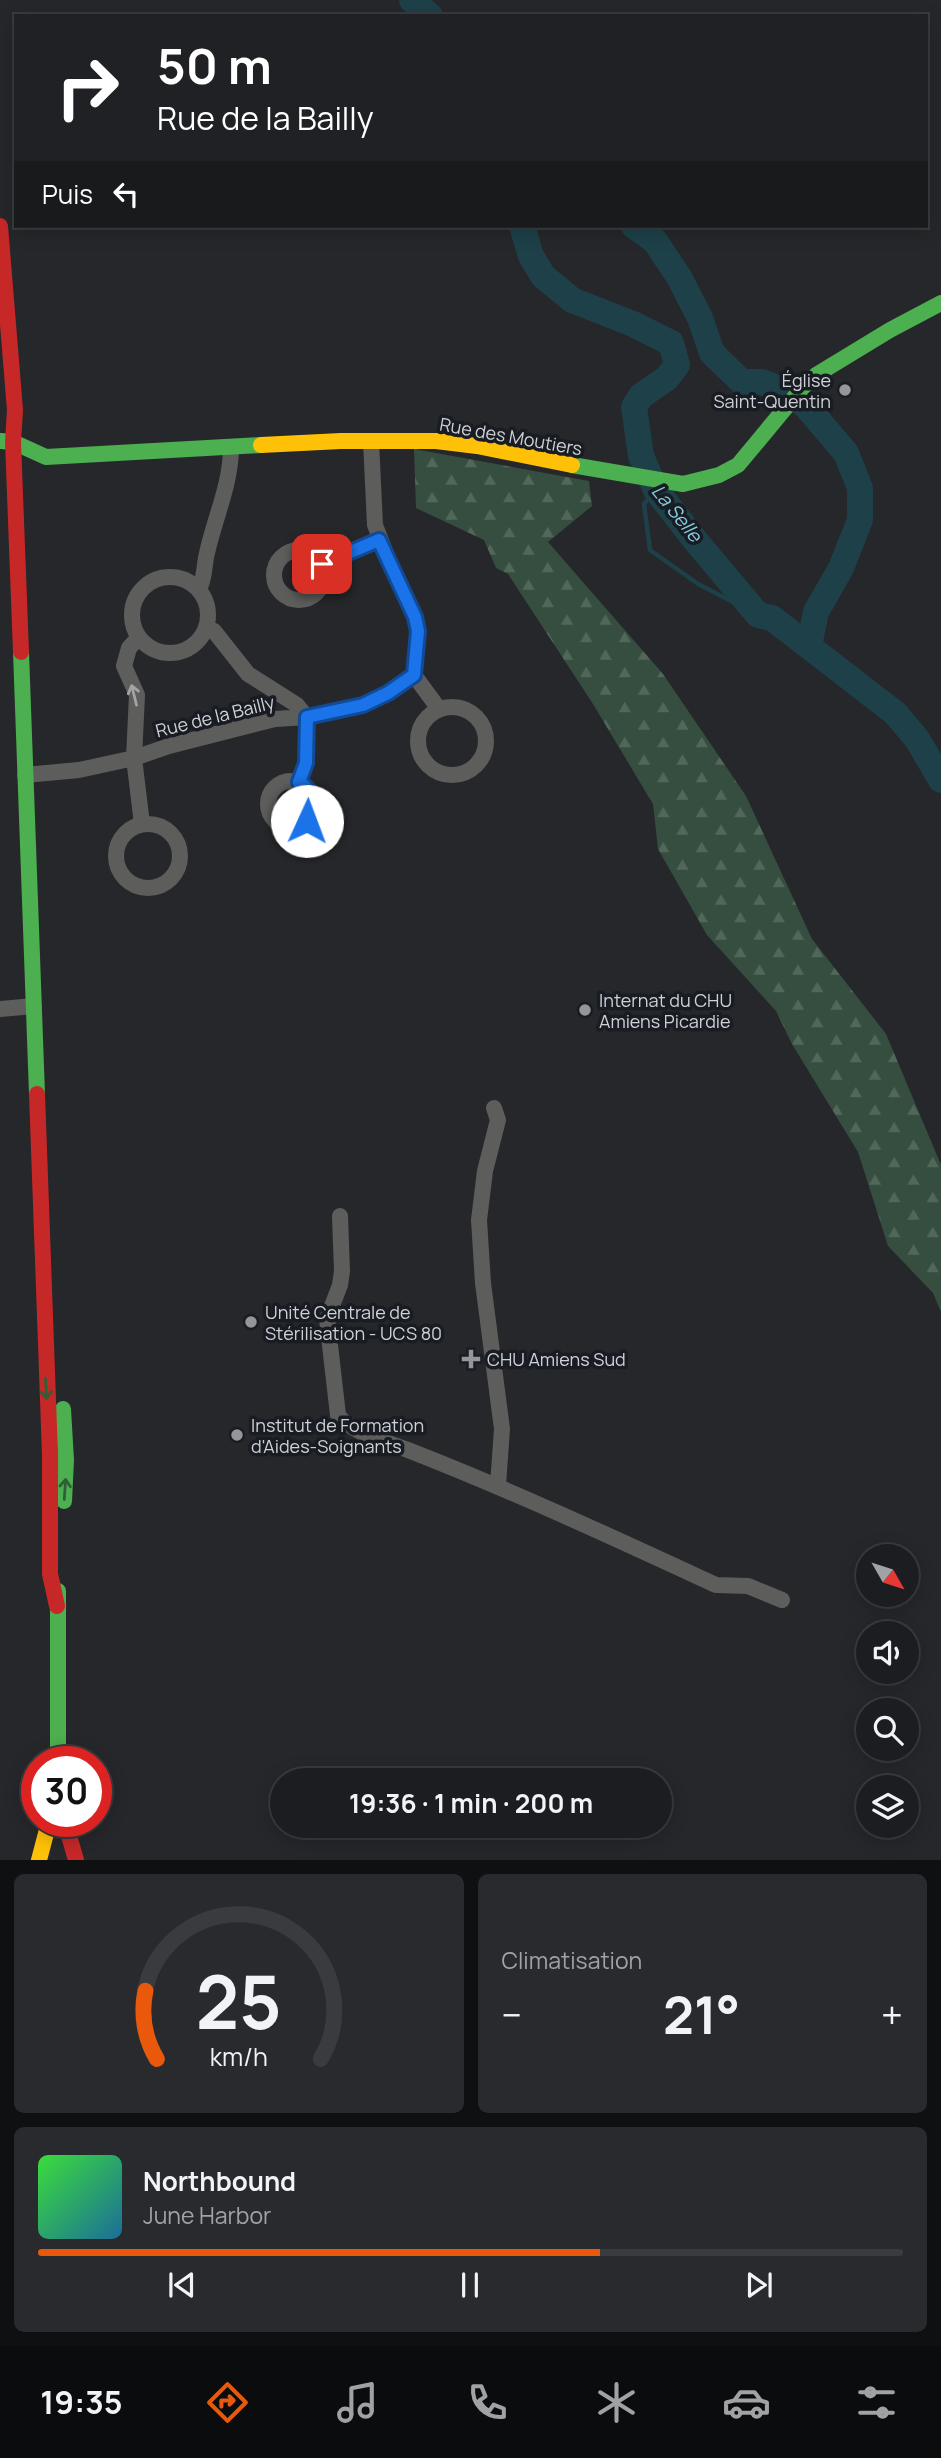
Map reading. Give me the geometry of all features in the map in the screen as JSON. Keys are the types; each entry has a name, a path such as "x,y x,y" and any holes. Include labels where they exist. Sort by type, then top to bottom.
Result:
{"street":[{"path":"0,226 13,386 7,442 25,775 41,1229 57,1342 66,1460 57,1606 58,1746"},
{"name":"Rue des Moutiers","path":"7,442 46,457 371,441 436,441 477,446 632,477 683,484 719,475 738,465 816,375 941,303"},
{"path":"371,441 375,525 379,540 415,617 418,631 414,675 439,709"},
{"path":"199,589 211,536 224,500 231,447"},
{"path":"322,564 379,540"},
{"path":"177,577 189,581 199,589 208,608 206,628 201,638 181,652 158,651 139,638 133,626 134,600 141,589 151,581 177,577"},
{"path":"206,628 214,631 248,674 296,705 307,717 306,763 299,782"},
{"path":"139,638 129,648 124,666 137,695 134,758 142,824"},
{"name":"Rue de la Bailly","path":"25,775 79,769 134,758 169,746 275,719 307,717 363,705 388,693 414,675"},
{"path":"439,709 463,709 473,714 481,723 486,747 482,758 464,774 443,775 425,763 419,754 418,733 423,723 439,709"},
{"path":"142,824 163,827 177,843 180,853 175,874 158,887 148,889 128,882 116,864 118,843 124,834 142,824"},
{"path":"0,1009 34,1006"},
{"path":"494,1108 498,1120 485,1171 479,1220 483,1283 502,1429 498,1485"},
{"path":"340,1216 342,1271 327,1319 338,1415 341,1421 498,1485 716,1584 748,1586 782,1600"},
{"path":"39,1860 45,1837"},
{"path":"69,1837 76,1860"}],"green space":[{"path":"414,449 589,481 592,506 548,542 663,674 746,796 812,939 886,1034 941,1165 941,1312 933,1293 888,1246 858,1152 792,1044 776,1011 707,935 658,849 653,804 593,704 508,574 496,568 484,540 416,508"}],"waterway":[{"name":"La Selle","path":"412,0 428,14"},
{"name":"La Selle","path":"523,228 531,256 543,276 572,300 633,324 671,343 677,365 667,378 641,396 634,407 641,456 656,490 758,615 772,618 895,713 917,739 941,780"},
{"name":"La Selle","path":"637,228 655,241 679,277 700,318 712,353 742,382 762,382 787,392 806,406 846,453 860,488 860,520 841,568 816,612 809,646"},
{"path":"656,490 644,504 650,550 698,584 758,615"}],"traffic: fast":[{"path":"572,465 683,484 719,475 738,465 816,375 941,303"},
{"path":"1,441 13,442 46,457 261,445"},
{"path":"21,652 37,1094"},
{"path":"63,1409 66,1460 64,1501"},
{"path":"58,1591 58,1746"}],"traffic: slow":[{"path":"261,445 341,441 436,441 477,446 572,465"},
{"path":"39,1860 45,1837"}],"traffic: jam":[{"path":"0,226 15,410 13,442 21,652"},
{"path":"37,1094 50,1455 50,1574 57,1606"},
{"path":"69,1837 76,1860"}],"place":[{"name":"Église Saint-Quentin","path":"845,390"},
{"name":"Internat du CHU Amiens Picardie","path":"585,1010"},
{"name":"Unité Centrale de Stérilisation - UCS 80","path":"251,1322"},
{"name":"CHU Amiens Sud","path":"471,1359"},
{"name":"Institut de Formation d'Aides-Soignants","path":"237,1435"}],"route":[{"path":"307,821 312,814 314,799 306,786 299,782 306,763 307,717 363,705 388,693 414,675 418,631 415,617 379,540 322,564"}]}
